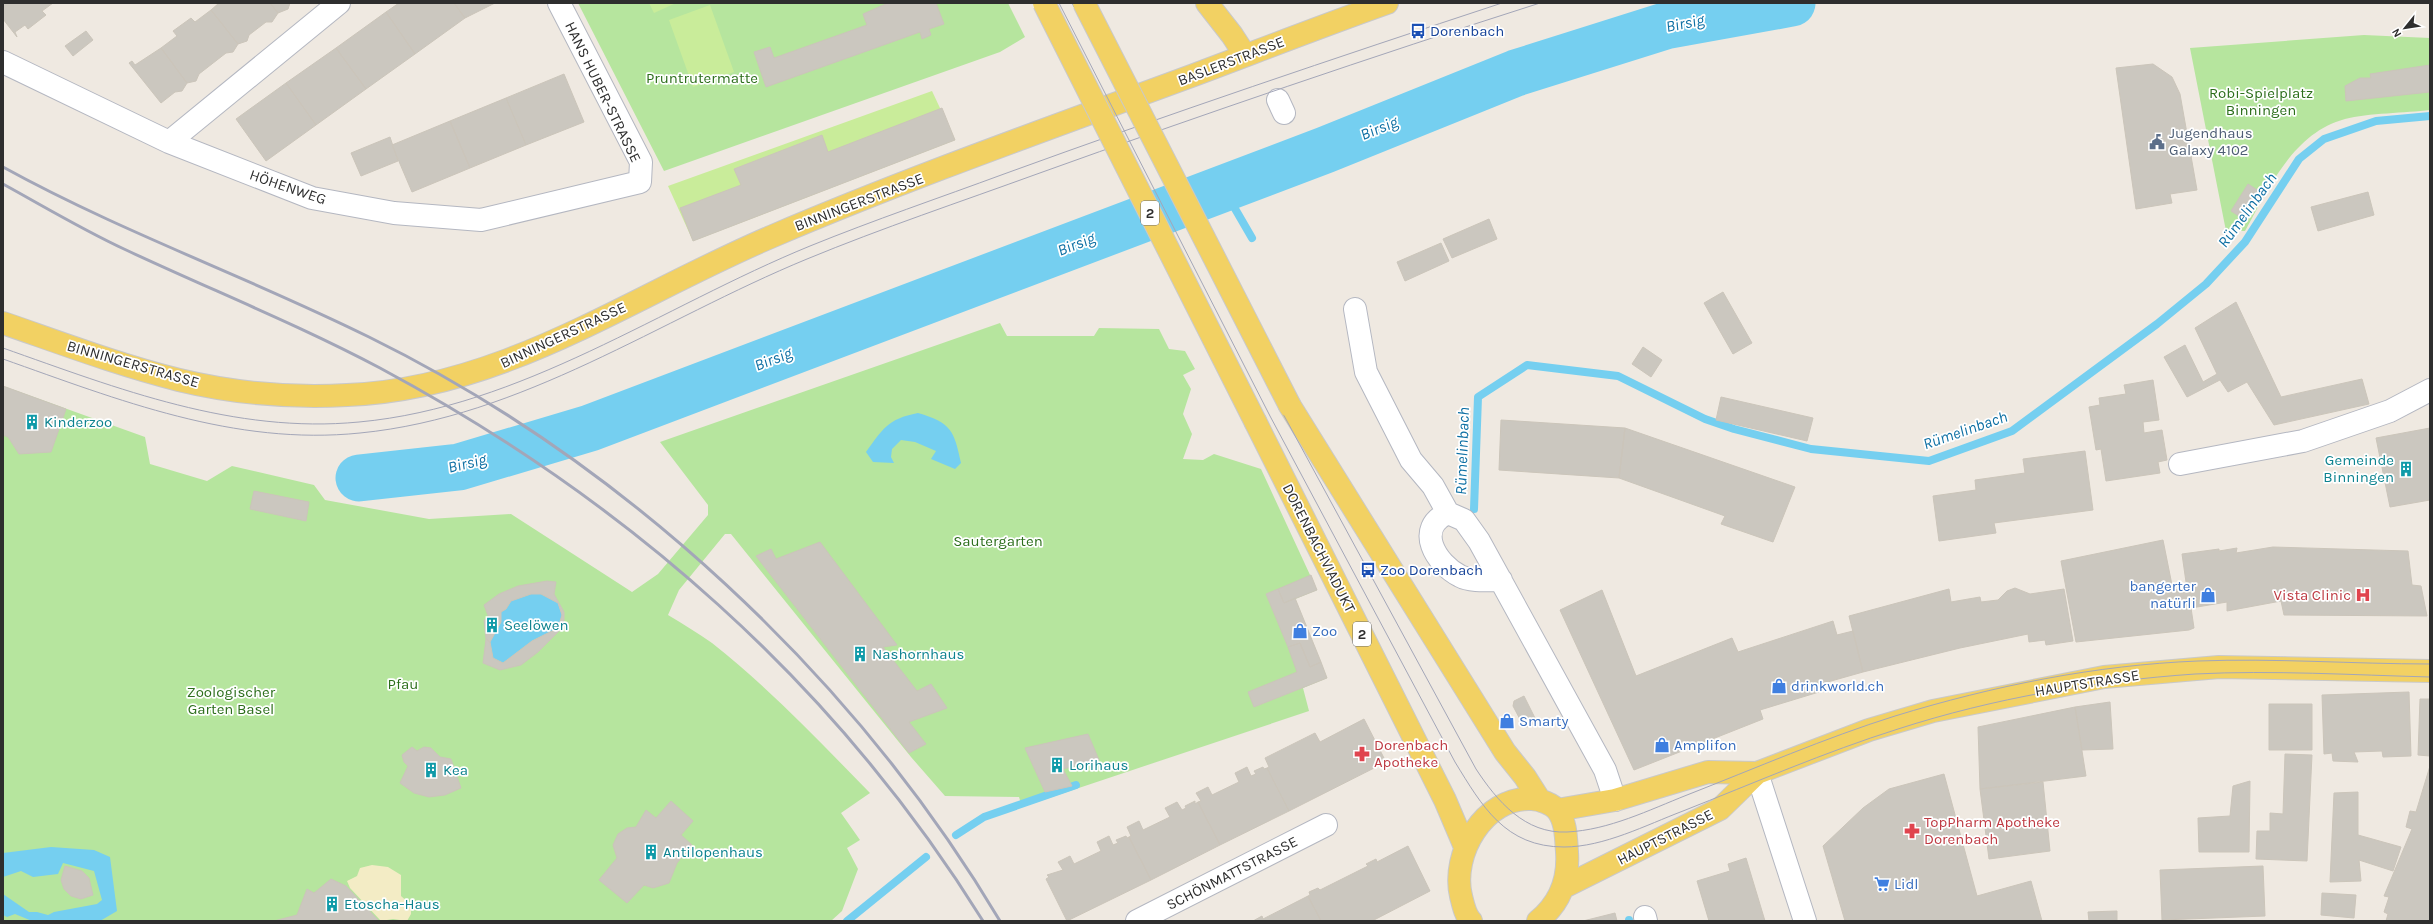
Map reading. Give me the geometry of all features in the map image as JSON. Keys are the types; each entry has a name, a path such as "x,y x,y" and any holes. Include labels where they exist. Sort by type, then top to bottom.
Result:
{"main road":[{"name":"DORENBACHVIADUKT","path":"1044,3 1445,800 1465,848"},
{"path":"1084,3 1290,406 1504,752 1525,777 1539,799 1557,810 1564,824 1568,862 1564,887 1550,911 1538,921"},
{"path":"1207,3 1232,35 1244,55"},
{"name":"BASLERSTRASSE","path":"1076,118 1387,3"},
{"name":"BINNINGERSTRASSE","path":"3,323 180,380 242,391 284,395 350,395 436,382 492,367 528,354 704,266 774,235 1076,118"},
{"name":"HAUPTSTRASSE","path":"1564,887 1720,809 1757,774 1869,730 1933,711 2104,677 2219,667 2430,671"},
{"name":"HAUPTSTRASSE","path":"1557,810 1615,800 1708,772 1757,774"},
{"path":"1468,920 1459,887 1459,872 1465,848 1489,814 1503,805 1524,799 1539,799"}],"street":[{"path":"169,142 339,3"},
{"name":"HANS HUBER-STRASSE","path":"559,3 641,162 640,182"},
{"name":"HÖHENWEG","path":"3,62 169,142 312,198 394,213 481,220 640,182"},
{"path":"1355,309 1366,372 1411,460 1433,486 1448,513 1464,520 1479,541 1605,770 1615,800"},
{"path":"2180,464 2303,441 2390,412 2430,390"},
{"path":"1448,513 1433,524 1429,538 1436,554 1461,577 1501,580"},
{"path":"1757,774 1805,921"},
{"name":"SCHÖNMATTSTRASSE","path":"1137,921 1326,826"}],"green space":[{"name":"Pruntrutermatte","path":"578,3 1008,3 1025,37 1000,52 664,171"},
{"path":"649,3 676,3 654,13"},
{"path":"710,5 734,72 693,87 669,20"},
{"name":"Robi-Spielplatz Binningen","path":"2364,35 2430,38 2430,110 2354,117 2327,126 2311,136 2284,164 2263,197 2245,231 2226,231 2190,48"},
{"path":"932,91 955,140 693,241 668,186"},
{"name":"Zoologischer Garten Basel","path":"1000,323 1007,336 1094,336 1099,328 1159,329 1169,349 1185,351 1195,369 1183,375 1191,389 1183,414 1192,434 1183,459 1203,460 1214,454 1261,469 1317,590 1295,599 1327,678 1303,688 1309,711 1022,807 1019,797 945,796 911,757 731,534 725,534 679,590 668,615 712,643 754,678 870,793 841,813 860,840 847,848 858,869 842,911 831,921 3,921 3,386 145,437 150,464 207,481 232,466 314,485 325,500 429,519 511,514 632,592 658,574 708,515 708,505 660,442"}],"sand":[{"path":"372,865 388,867 401,875 401,896 411,905 411,914 407,921 393,919 381,921 350,888 347,881 357,876 360,868"}],"water":[{"path":"918,413 938,421 950,430 956,443 961,463 955,469 931,459 936,451 915,442 901,440 892,449 891,457 894,463 873,462 866,452 882,431 892,422 899,418"},
{"path":"531,594 541,594 558,603 562,615 558,628 532,641 503,663 493,658 490,642 501,622 501,612 506,609 511,601"},
{"path":"51,847 94,850 110,857 117,911 100,921 32,921 15,914 7,917 3,915 3,894 29,912 37,912 48,915 54,912 97,904 102,900 94,871 63,863 58,874 33,877 21,871 3,877 3,853"}],"building":[{"path":"3,3 53,3 42,11 46,15 28,29 25,25 15,32 17,37 3,19"},
{"path":"219,3 270,3 278,13 272,22 266,22 249,35 247,41 238,44 211,10"},
{"path":"270,3 290,3 288,9 278,13"},
{"path":"399,3 454,3 465,18 415,54 386,12"},
{"path":"454,3 495,3 465,18"},
{"path":"888,3 936,3 944,24 929,29 931,35 922,39 920,32 766,87 754,52 770,47 774,58 867,25 863,14"},
{"path":"211,10 238,44 233,52 226,53 199,74 196,81 187,83 161,48 177,36 173,31 191,18 195,22"},
{"path":"386,12 415,54 366,89 336,48"},
{"path":"86,31 93,40 73,56 65,46"},
{"path":"161,48 187,83 182,91 175,92 161,103 129,63 132,61 135,65"},
{"path":"336,48 366,89 316,125 286,83"},
{"name":"Jugendhaus Galaxy 4102","path":"2153,64 2172,77 2180,94 2197,190 2170,194 2172,203 2136,209 2116,68"},
{"path":"2430,65 2430,92 2346,101 2345,86 2360,78 2371,78 2370,74"},
{"path":"564,74 584,122 526,145 506,98"},
{"path":"286,83 316,125 266,161 236,119"},
{"path":"506,98 526,145 470,168 450,121"},
{"path":"942,108 955,140 693,241 680,208 741,185 734,169 822,135 828,152"},
{"path":"450,121 470,168 412,192 392,145"},
{"path":"390,137 398,161 361,176 351,153"},
{"path":"2248,184 2262,193 2245,220 2231,211"},
{"path":"2368,192 2374,215 2318,231 2311,207"},
{"path":"1489,219 1497,239 1452,258 1443,239"},
{"path":"1441,243 1449,261 1405,281 1397,262"},
{"path":"1723,292 1752,343 1733,354 1704,303"},
{"path":"2236,302 2281,397 2362,379 2369,404 2274,425 2247,382 2228,392 2220,380 2187,397 2164,357 2185,345 2203,382 2217,374 2195,328"},
{"path":"1643,347 1662,360 1651,377 1632,364"},
{"path":"2153,380 2159,420 2143,422 2144,433 2162,430 2167,460 2158,462 2160,473 2106,481 2101,449 2096,450 2089,407 2100,405 2099,398 2126,394 2124,385"},
{"name":"Kinderzoo","path":"3,386 66,409 51,452 19,454 8,437 3,435"},
{"path":"1721,397 1813,418 1807,441 1716,420"},
{"path":"1501,420 1625,428 1619,478 1499,470"},
{"path":"1625,428 1795,487 1773,542 1721,524 1725,516 1619,478"},
{"name":"Gemeinde Binningen","path":"2430,428 2430,500 2390,507 2376,438"},
{"path":"2085,451 2093,510 1994,523 1996,533 1939,541 1933,496 1976,490 1975,480 2025,473 2023,459"},
{"path":"254,491 309,502 306,521 250,509"},
{"path":"2163,540 2173,590 2187,589 2182,554 2237,548 2236,553 2273,547 2408,551 2412,585 2421,586 2427,616 2284,615 2281,601 2227,611 2227,602 2191,608 2194,628 2189,630 2076,642 2061,561"},
{"name":"Nashornhaus","path":"820,542 897,645 883,647 917,691 931,684 947,708 909,722 926,744 909,753 756,556 771,549 776,559"},
{"path":"1311,575 1317,590 1284,603 1278,589"},
{"name":"Seelöwen","path":"547,581 556,582 554,594 564,612 564,620 560,630 538,652 521,665 500,670 483,663 486,639 484,620 489,618 484,605 499,594 518,586","holes":["531,594 541,594 558,603 562,615 558,628 532,641 503,663 493,658 490,642 501,622 501,612 506,609 511,601"]},
{"path":"2015,588 2030,594 2064,589 2073,641 2046,645 2045,640 2029,642 2028,634 1960,648 1863,672 1849,616 1949,589 1951,602 1980,597 1981,602 1998,600 2007,591"},
{"path":"1278,589 1284,603 1295,598 1321,662 1310,667 1300,643 1288,647 1266,594"},
{"path":"1602,590 1636,676 1732,638 1738,652 1833,621 1837,635 1853,631 1863,672 1817,685 1819,692 1760,710 1763,719 1634,770 1560,610"},
{"path":"1300,643 1310,667 1321,662 1327,678 1254,707 1248,692 1297,672 1288,647"},
{"path":"2409,692 2411,756 2383,757 2382,751 2354,752 2358,762 2333,761 2332,753 2324,754 2322,695"},
{"path":"1524,696 1537,722 1527,727 1523,725 1513,706 1514,701"},
{"path":"2420,699 2430,699 2430,756 2418,755"},
{"path":"2110,702 2113,749 2082,750 2075,707"},
{"path":"2269,704 2312,704 2312,750 2269,750"},
{"path":"2075,707 2086,776 1980,789 1978,727"},
{"path":"1364,719 1386,762 1289,811 1267,768 1269,767 1265,758 1315,733 1320,742"},
{"name":"Lorihaus","path":"1088,734 1099,760 1063,769 1072,786 1045,792 1025,748"},
{"name":"Kea","path":"412,747 417,751 424,747 431,748 440,757 451,759 461,788 445,795 429,797 414,793 400,783 408,766 404,762 402,755"},
{"path":"2285,754 2312,755 2307,861 2256,859 2257,831 2270,831 2270,813 2283,814"},
{"path":"2430,766 2430,921 2386,921 2388,914 2384,912 2389,897 2384,896 2412,829 2406,827 2410,811 2416,812"},
{"path":"1247,767 1251,776 1256,774 1254,771 1263,767 1264,769 1267,768 1289,811 1220,845 1198,802 1201,801 1196,793 1208,787 1212,795 1239,782 1235,773"},
{"path":"1944,774 1977,896 2031,881 2042,921 1845,921 1823,846 1863,808 1889,789"},
{"path":"2250,781 2249,852 2199,852 2198,818 2230,816 2233,786"},
{"path":"2043,782 2050,851 1989,859 1980,789"},
{"path":"2358,792 2358,835 2401,847 2393,871 2359,860 2361,881 2330,882 2334,793"},
{"name":"Antilopenhaus","path":"671,801 693,821 681,835 692,845 677,863 669,883 653,888 644,885 627,903 599,880 617,858 613,845 618,834 627,828 636,827 646,810 656,818"},
{"path":"1195,801 1195,804 1198,802 1220,845 1151,880 1129,837 1131,836 1127,827 1139,821 1143,830 1170,817 1165,808 1177,802 1182,810 1186,808 1185,806"},
{"path":"1109,836 1113,845 1118,843 1116,840 1126,836 1127,838 1129,837 1151,880 1067,921 1046,879 1049,877 1047,875 1063,870 1058,862 1070,856 1074,864 1101,851 1097,842"},
{"path":"1408,846 1430,891 1372,921 1321,921 1308,896 1310,895 1309,892 1318,888 1320,890 1368,866 1366,864 1376,859 1377,862"},
{"path":"1746,858 1765,921 1709,921 1697,881 1730,871 1728,864"},
{"path":"65,866 82,871 89,878 93,895 81,899 71,896 64,889 61,880"},
{"path":"2263,866 2265,916 2162,920 2160,870"},
{"name":"Etoscha-Haus","path":"331,879 346,886 379,921 274,921 297,915 307,889 314,893"},
{"path":"2322,893 2356,895 2354,918 2321,915"},
{"path":"1308,896 1321,921 1253,921 1262,916 1263,919"},
{"path":"2117,911 2117,921 2089,921 2088,912"},
{"path":"1615,913 1617,921 1583,921"}],"waterway":[{"name":"Birsig","path":"359,478 459,467 590,428 1325,150 1516,73 1665,26 1792,3"},
{"name":"Rümelinbach","path":"1474,509 1478,397 1527,365 1618,376 1705,419 1734,429 1811,449 1929,461 2012,431 2157,324 2206,284 2245,242 2299,159 2324,139 2376,121 2430,116"},
{"name":"Dorenbach","path":"1223,188 1252,238"},
{"name":"Rümelinbach","path":"956,835 984,817 1076,785"},
{"name":"Rümelinbach","path":"847,921 926,857"}],"tram line":[{"path":"1059,3 1270,416 1455,762 1475,794 1486,808 1511,832 1526,840 1543,845 1564,847 1579,846 1609,839 1640,829 1763,779 1871,738 1971,708 2045,692 2119,681 2195,674 2283,673 2430,677"},
{"path":"1072,3 1281,410 1476,769 1503,804 1525,821 1538,828 1567,832 1613,823 1643,813 1817,744 1895,716 2007,686 2083,672 2160,663 2227,660 2430,664"},
{"path":"3,348 134,393 222,415 267,421 313,424 359,422 419,413 477,397 534,376 590,351 755,270 858,227 1190,108 1502,3"},
{"path":"3,359 134,404 222,426 267,433 313,435 360,433 420,423 478,408 534,387 589,363 752,283 807,259 921,215 1225,108 1540,3"}],"railway":[{"path":"3,167 93,213 277,294 369,337 464,388 555,447 643,513 726,584 804,662 876,744 941,831 1000,921"},
{"path":"3,184 109,242 285,322 380,368 470,420 557,477 640,538 718,605 792,676 861,753 925,834 983,921"}],"place":[{"name":"Dorenbach","path":"1418,31"},
{"name":"Jugendhaus Galaxy 4102","path":"2157,142"},
{"name":"Kinderzoo","path":"32,422"},
{"name":"Gemeinde Binningen","path":"2406,469"},
{"name":"Zoo Dorenbach","path":"1368,570"},
{"name":"bangerter natürli","path":"2208,595"},
{"name":"Vista Clinic","path":"2363,595"},
{"name":"Seelöwen","path":"492,625"},
{"name":"Zoo","path":"1300,631"},
{"name":"Nashornhaus","path":"860,654"},
{"name":"drinkworld.ch","path":"1779,686"},
{"name":"Smarty","path":"1507,721"},
{"name":"Amplifon","path":"1662,745"},
{"name":"Dorenbach Apotheke","path":"1362,754"},
{"name":"Lorihaus","path":"1057,765"},
{"name":"Kea","path":"431,770"},
{"name":"TopPharm Apotheke Dorenbach","path":"1912,831"},
{"name":"Antilopenhaus","path":"651,852"},
{"name":"Lidl","path":"1882,884"},
{"name":"Etoscha-Haus","path":"332,904"}],"park label":[{"name":"Sautergarten","path":"998,541"},
{"name":"Pfau","path":"403,684"}]}
